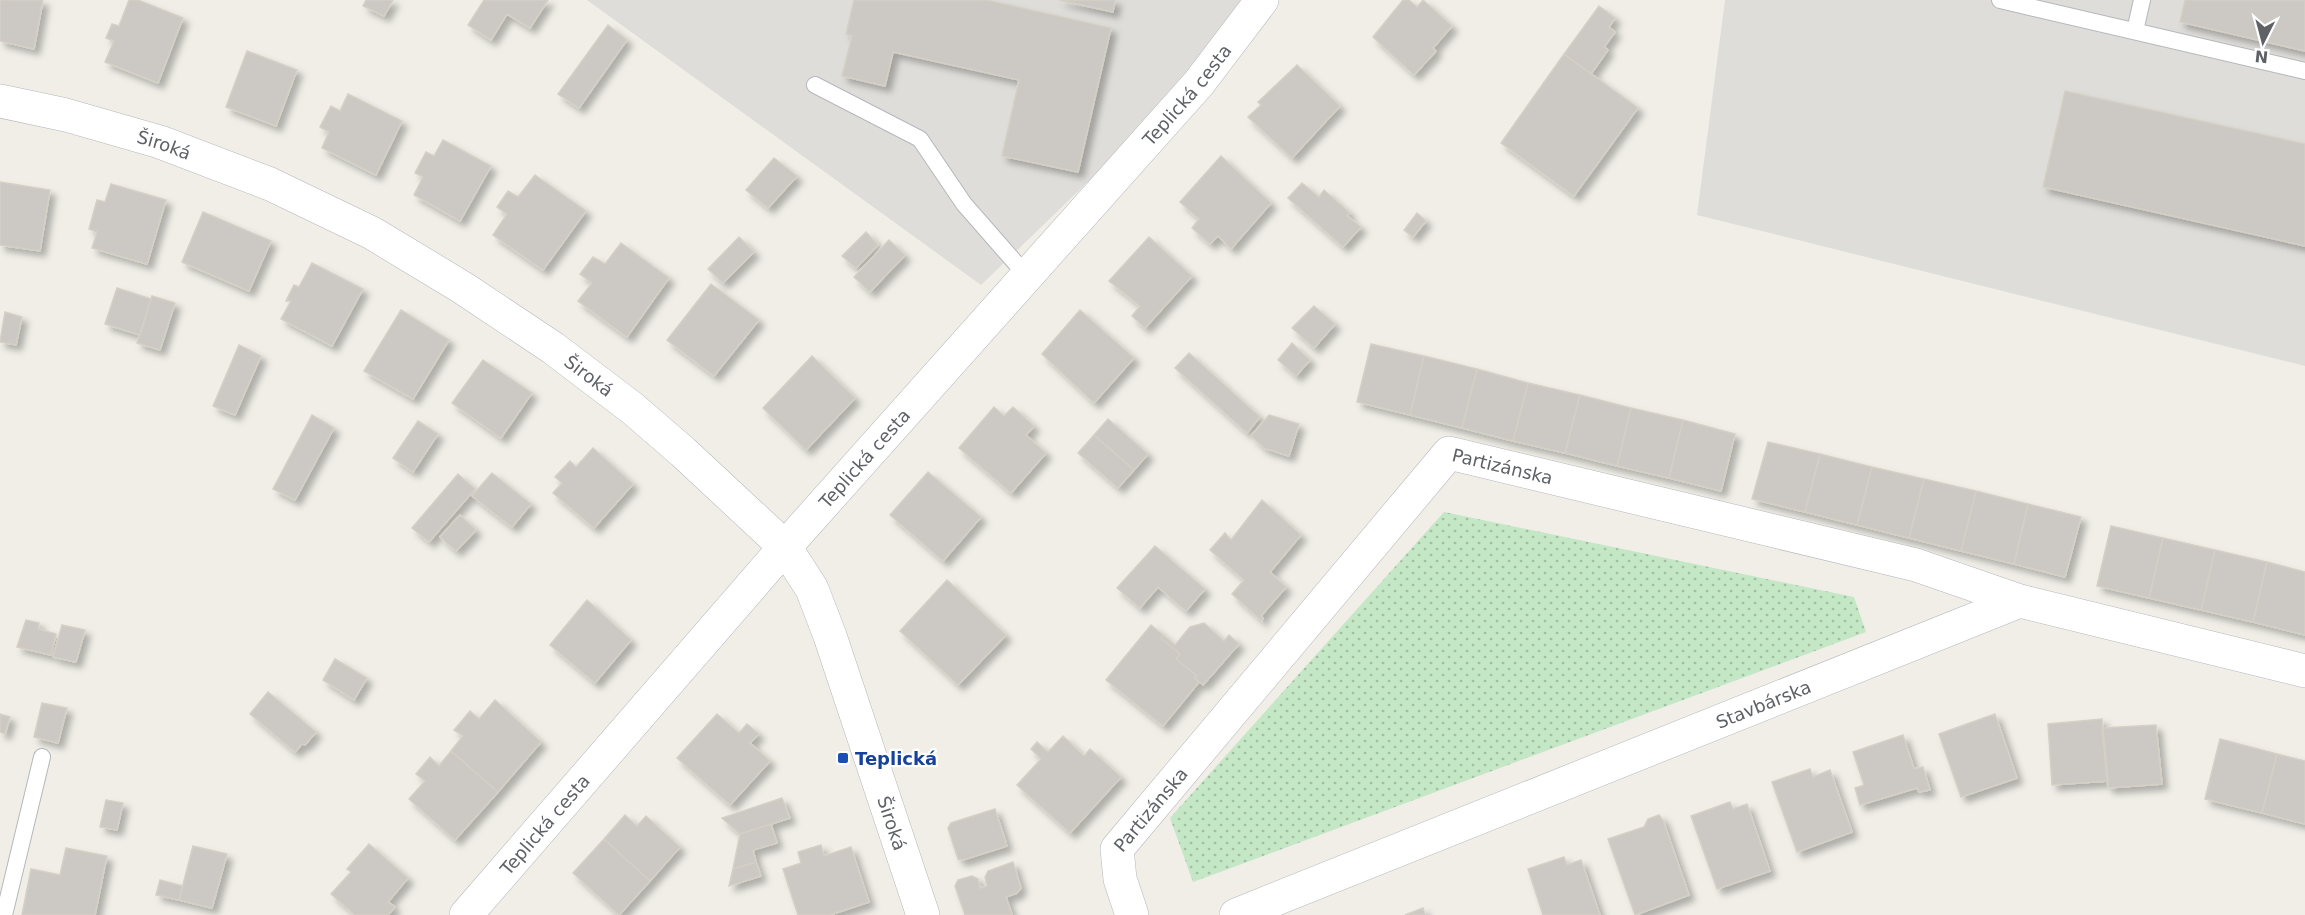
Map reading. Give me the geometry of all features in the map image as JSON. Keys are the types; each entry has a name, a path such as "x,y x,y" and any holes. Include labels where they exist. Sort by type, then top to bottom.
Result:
{"street":[{"name":"Teplická cesta","path":"465,915 785,547 1199,83 1262,0"},
{"name":"Široká","path":"0,101 66,115 160,142 270,184 372,233 464,288 552,348 683,452 785,547 812,589 924,915"},
{"name":"Partizánska","path":"1132,915 1120,879 1117,849 1449,453 1916,565 2020,602"},
{"path":"2020,602 2305,671"},
{"name":"Stavbárska","path":"1236,915 2020,602"}],"lane":[{"path":"2000,0 2305,71"},
{"path":"2135,31 2142,0"},
{"path":"815,86 920,139 964,204 1027,276"},
{"path":"4,915 42,757"}],"shaded area":[{"path":"587,0 1276,0 981,285"},
{"path":"1725,0 2305,0 2305,366 1697,215"}],"green space":[{"path":"1444,512 1854,597 1866,632 1193,882 1170,818"}],"building":[{"path":"0,0 43,0 34,49 0,41"},
{"path":"129,0 138,0 183,18 158,83 105,62 114,41 106,38 112,24 119,26"},
{"path":"366,0 393,0 384,16 363,6"},
{"path":"484,0 548,0 530,28 507,14 491,40 468,25"},
{"path":"854,0 987,0 1111,28 1078,172 1002,156 1019,80 893,52 885,86 842,76 852,36 846,34"},
{"path":"1059,0 1115,0 1113,12"},
{"path":"1403,0 1409,0 1417,7 1423,0 1452,26 1433,48 1436,51 1414,75 1373,37"},
{"path":"2185,0 2305,0 2305,51 2180,22"},
{"path":"1599,6 1615,18 1609,27 1615,32 1604,47 1608,50 1591,74 1564,54"},
{"path":"608,25 627,40 579,108 558,94"},
{"path":"247,51 297,70 276,126 226,107"},
{"path":"1564,54 1638,108 1574,196 1501,143"},
{"path":"1297,65 1340,106 1292,158 1248,117 1261,105 1258,102"},
{"path":"2065,91 2305,144 2305,246 2043,187"},
{"path":"348,94 402,121 376,175 322,148 329,132 320,127 331,106 340,111"},
{"path":"443,140 491,166 460,221 414,195 423,177 415,173 426,152 434,156"},
{"path":"1221,156 1271,203 1231,249 1218,236 1210,244 1192,228 1199,219 1180,202"},
{"path":"774,158 797,176 768,208 746,190"},
{"path":"535,175 586,211 543,270 493,235 507,214 497,207 508,191 518,197"},
{"path":"0,182 50,190 40,251 0,245"},
{"path":"1302,183 1319,197 1324,190 1350,213 1347,216 1361,227 1343,247 1288,198"},
{"path":"111,184 166,200 147,264 92,248 97,232 89,229 97,200 105,202"},
{"path":"203,212 271,241 249,291 182,262"},
{"path":"1417,213 1426,221 1413,237 1404,230"},
{"path":"866,232 878,245 856,268 842,256"},
{"path":"739,237 754,252 723,283 708,269"},
{"path":"1149,237 1192,276 1145,328 1132,316 1140,306 1109,281"},
{"path":"889,240 905,255 870,292 854,277"},
{"path":"621,243 669,278 627,337 578,301 592,283 580,274 593,257 605,264"},
{"path":"312,263 363,289 332,346 281,319 291,301 286,301 294,285 299,287"},
{"path":"711,284 759,320 714,376 667,340"},
{"path":"117,288 151,299 140,335 105,324"},
{"path":"152,296 175,303 160,350 137,343"},
{"path":"1314,306 1335,324 1314,348 1292,328"},
{"path":"401,310 449,340 413,399 364,371"},
{"path":"1080,310 1134,358 1094,403 1042,354"},
{"path":"5,312 22,317 16,345 0,342"},
{"path":"1292,343 1310,360 1296,376 1278,360"},
{"path":"1371,344 1424,356 1410,415 1357,402"},
{"path":"239,345 261,356 235,415 213,406"},
{"path":"1189,353 1260,417 1247,433 1175,368"},
{"path":"812,356 855,398 806,450 763,408"},
{"path":"1424,356 1477,369 1462,428 1410,415"},
{"path":"483,360 532,393 501,438 452,403"},
{"path":"1477,369 1528,383 1513,441 1462,428"},
{"path":"1528,383 1580,395 1565,453 1513,441"},
{"path":"1580,395 1631,408 1617,466 1565,453"},
{"path":"994,407 1004,416 1013,407 1034,426 1026,435 1046,453 1011,493 959,448"},
{"path":"1631,408 1683,420 1669,478 1617,466"},
{"path":"312,415 334,428 295,500 273,489"},
{"path":"1269,415 1299,424 1289,456 1264,448 1251,436"},
{"path":"1108,419 1148,454 1134,470 1094,435"},
{"path":"1683,420 1735,434 1721,491 1669,478"},
{"path":"418,421 438,434 413,472 393,458"},
{"path":"1094,435 1134,470 1118,488 1078,453"},
{"path":"1768,442 1820,454 1805,512 1752,499"},
{"path":"593,448 633,484 594,528 553,493 562,483 555,477 570,461 576,467"},
{"path":"1820,454 1872,467 1857,525 1805,512"},
{"path":"1872,467 1924,479 1909,538 1857,525"},
{"path":"928,472 981,517 943,561 890,515"},
{"path":"492,473 531,504 512,527 472,496"},
{"path":"458,474 475,489 429,542 412,528"},
{"path":"1924,479 1976,491 1961,551 1909,538"},
{"path":"1976,491 2028,504 2014,564 1961,551"},
{"path":"1262,500 1301,535 1270,572 1286,587 1261,616 1262,621 1232,594 1244,580 1210,550 1225,533 1231,540"},
{"path":"2028,504 2081,517 2065,577 2014,564"},
{"path":"460,515 476,530 456,551 440,537"},
{"path":"2111,526 2163,538 2149,598 2097,586"},
{"path":"2163,538 2215,550 2201,610 2149,598"},
{"path":"1155,546 1205,589 1186,611 1158,587 1140,608 1117,588"},
{"path":"2215,550 2267,562 2253,622 2201,610"},
{"path":"2267,562 2305,572 2305,635 2253,622"},
{"path":"947,580 1006,635 958,685 900,631"},
{"path":"587,600 631,640 595,683 550,645"},
{"path":"26,620 39,623 38,629 56,634 51,655 17,647"},
{"path":"1204,623 1224,641 1229,635 1239,644 1203,685 1195,678 1196,675 1176,659 1180,654 1161,638 1163,635 1175,645 1190,627"},
{"path":"62,625 85,630 76,662 53,657"},
{"path":"1151,625 1163,635 1161,638 1180,654 1176,659 1196,675 1195,678 1199,682 1163,726 1106,680"},
{"path":"335,659 367,678 354,700 323,680"},
{"path":"268,692 316,732 305,745 302,744 295,752 250,714"},
{"path":"495,700 541,742 498,792 451,751 463,736 454,730 470,711 479,719"},
{"path":"42,703 67,708 58,743 34,737"},
{"path":"0,714 10,717 5,734 0,732"},
{"path":"717,714 739,733 747,724 759,734 750,743 770,761 730,805 677,758"},
{"path":"1995,714 2017,778 1961,797 1939,734"},
{"path":"2102,719 2108,781 2052,785 2048,724"},
{"path":"2156,725 2162,784 2108,788 2102,728"},
{"path":"1903,735 1914,769 1923,767 1930,790 1919,792 1917,788 1860,805 1855,788 1864,785 1853,752"},
{"path":"1063,736 1084,756 1090,749 1121,777 1070,833 1017,785 1041,759 1031,749 1037,742 1048,752"},
{"path":"2220,739 2277,754 2262,813 2205,799"},
{"path":"451,751 498,792 455,840 409,799 425,781 416,774 430,757 439,766"},
{"path":"2277,754 2305,761 2305,824 2262,813"},
{"path":"1810,769 1813,777 1830,770 1852,832 1797,852 1772,782"},
{"path":"782,798 790,818 740,834 722,818"},
{"path":"106,800 123,803 117,830 100,827"},
{"path":"1730,802 1733,809 1747,804 1770,871 1717,889 1691,816"},
{"path":"995,809 1007,846 963,860 958,859 948,828 951,823"},
{"path":"625,815 637,826 646,816 680,847 650,881 604,839"},
{"path":"1659,815 1663,820 1689,895 1635,915 1608,839 1644,827 1648,819"},
{"path":"771,824 777,843 753,850 756,862 733,869 740,834"},
{"path":"604,839 650,881 619,915 573,873"},
{"path":"369,844 408,878 388,902 395,907 388,915 355,915 331,894 351,872 347,869"},
{"path":"821,845 824,856 851,847 869,902 830,915 798,915 783,869 801,863 798,852"},
{"path":"193,846 227,854 212,908 179,900"},
{"path":"66,848 107,856 95,915 22,915 31,869 60,875"},
{"path":"1564,857 1567,865 1581,860 1600,915 1543,915 1528,869"},
{"path":"756,862 761,876 729,886 733,869"},
{"path":"1013,862 1021,888 1017,893 1006,897 1012,915 965,915 955,886 958,880 972,876 978,879 980,888 987,886 985,877 988,871"},
{"path":"160,880 183,886 179,900 156,895"},
{"path":"1423,908 1425,915 1405,915"}],"place":[{"name":"Teplická","path":"843,758"}]}
